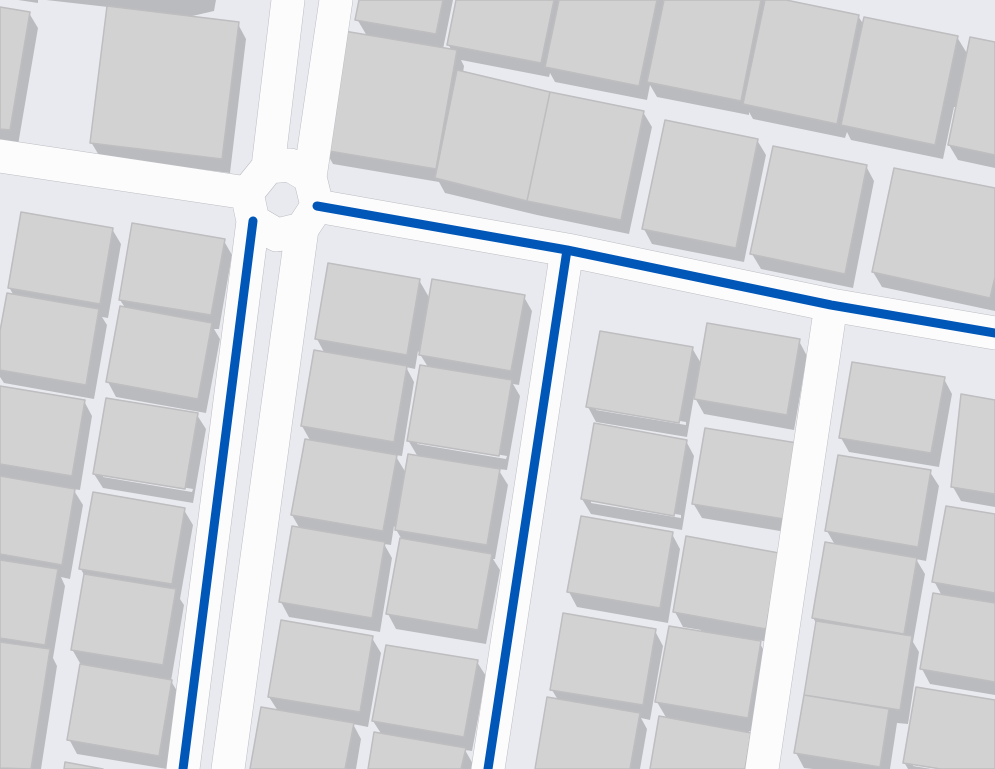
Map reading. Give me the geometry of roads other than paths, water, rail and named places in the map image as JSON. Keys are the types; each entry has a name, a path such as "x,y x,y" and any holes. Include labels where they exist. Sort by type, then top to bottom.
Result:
{"street":[{"path":"228,769 286,351 310,204 336,0"},
{"path":"183,769 237,345 250,207 268,167 286,14 332,36"},
{"path":"0,156 250,207 276,235 310,204"},
{"path":"268,167 290,165 310,204"},
{"path":"310,204 567,250 831,305 995,333"},
{"path":"488,769 567,250"},
{"path":"762,769 831,305"},
{"path":"237,345 286,351"},
{"path":"218,495 265,503"},
{"path":"194,682 239,690"}]}
